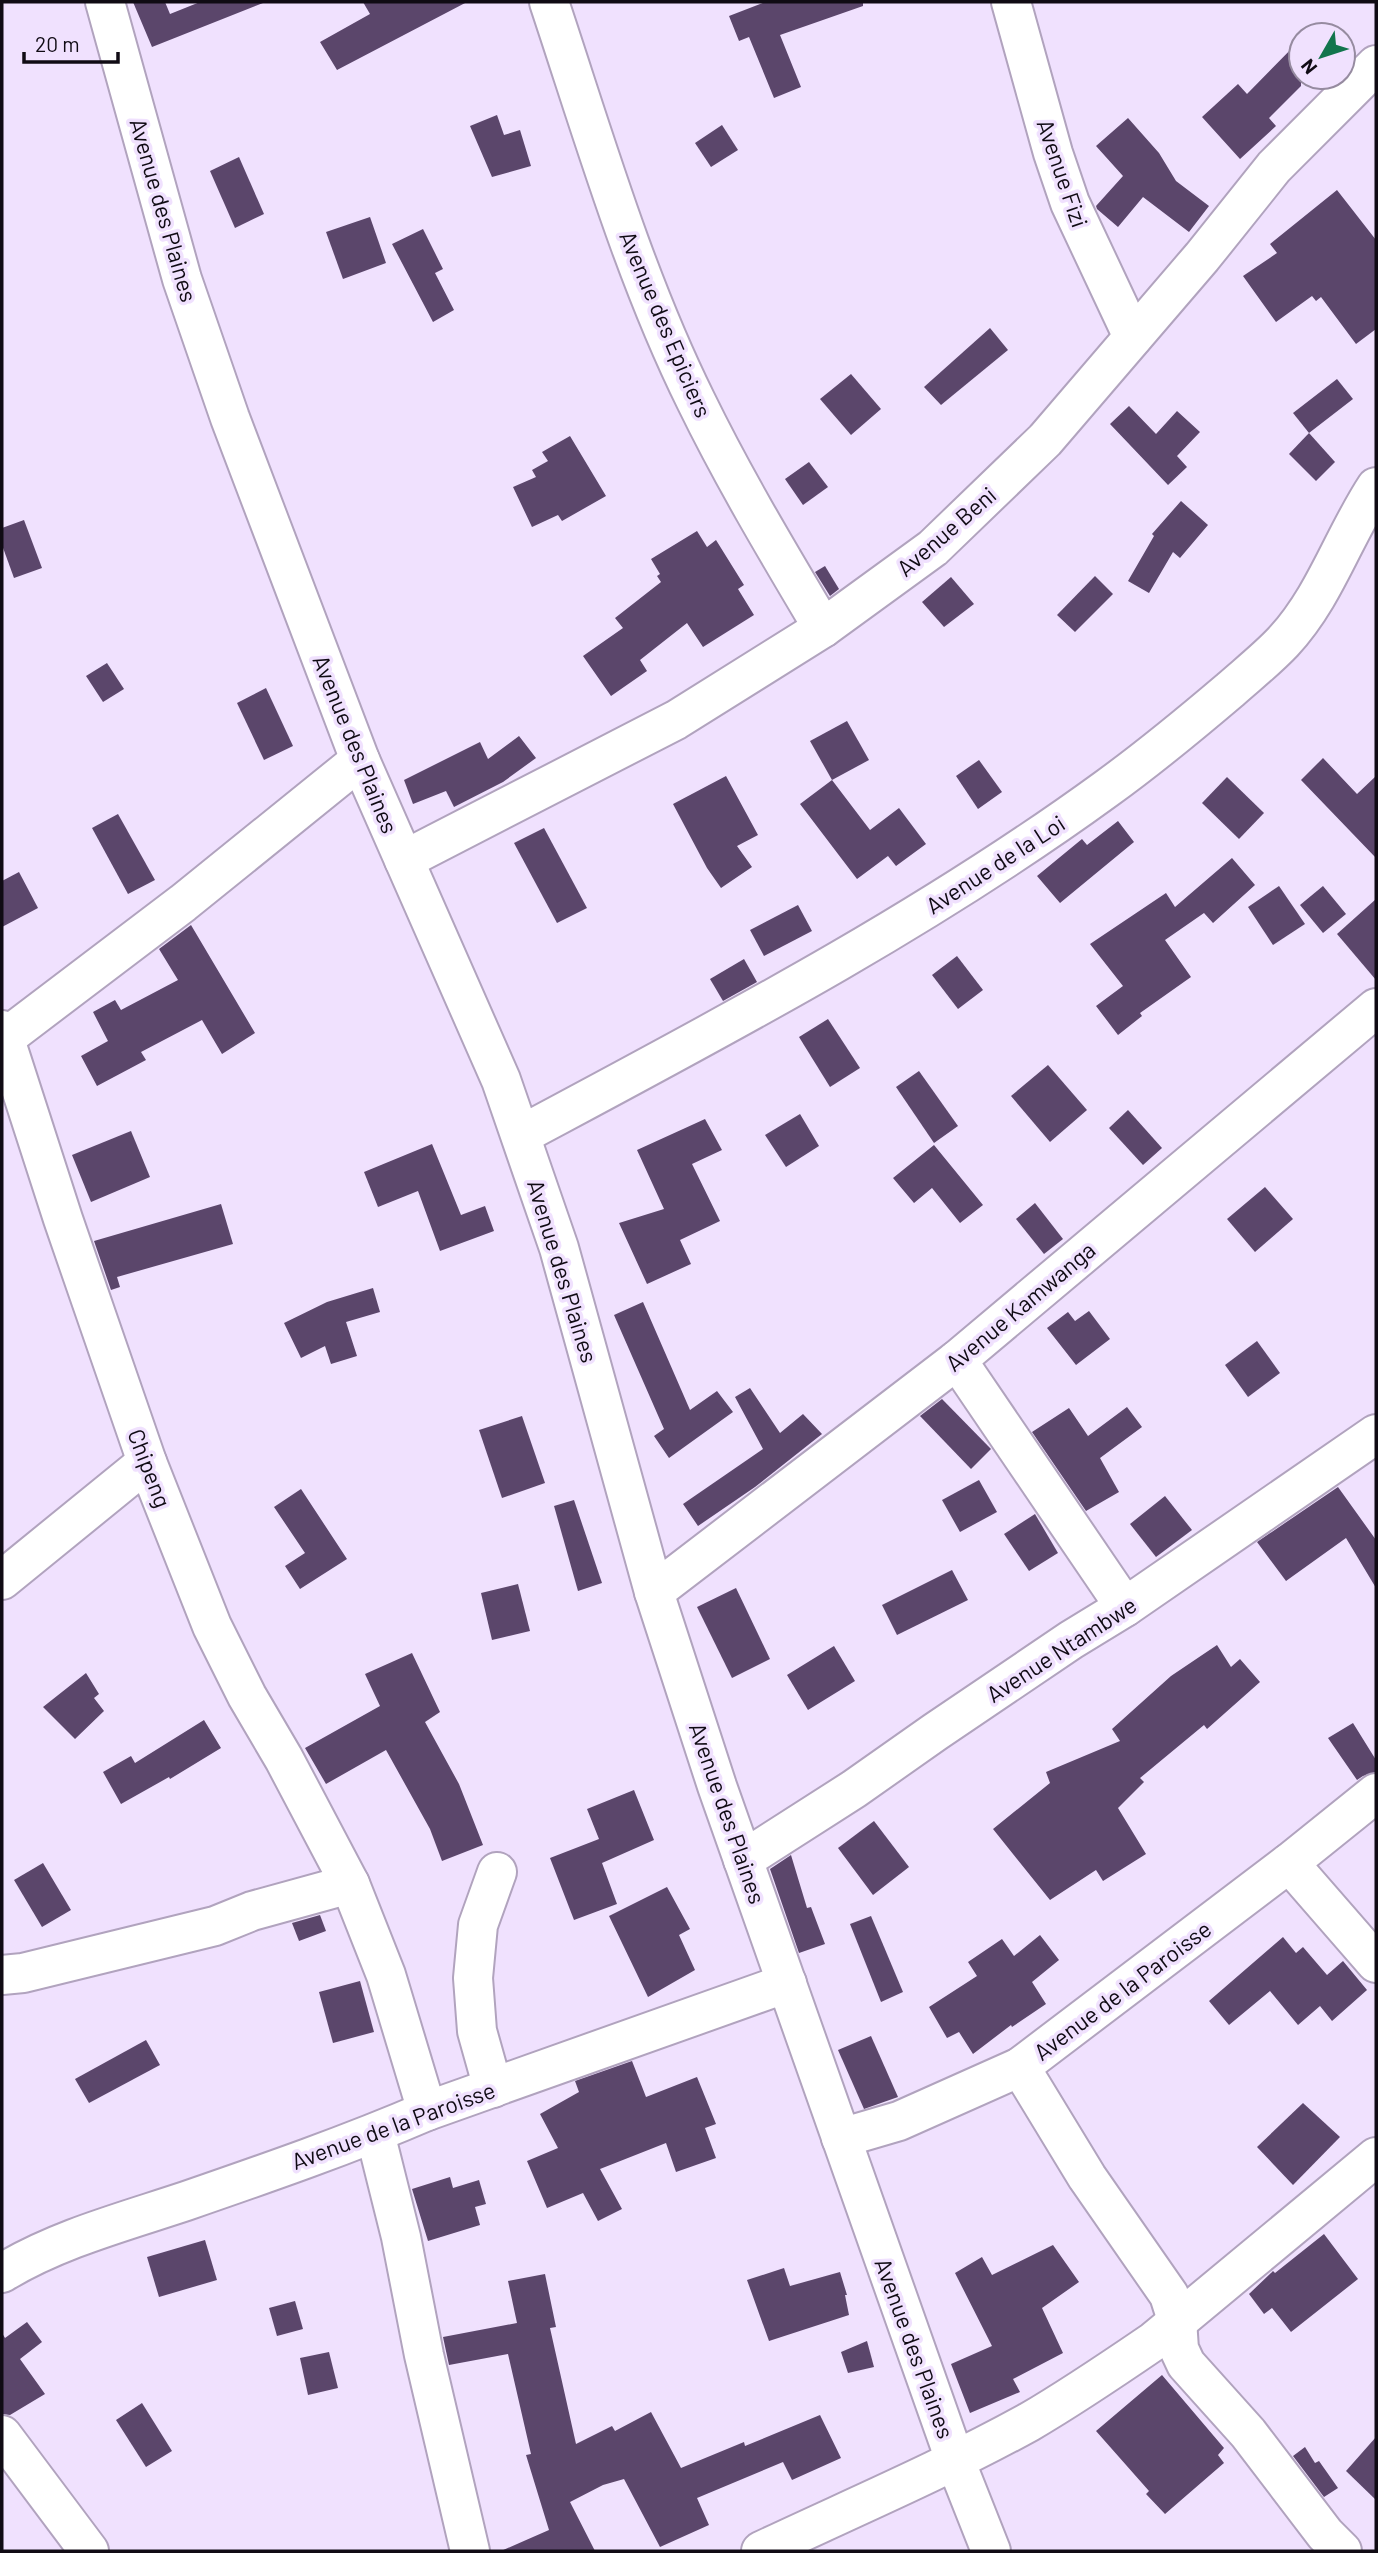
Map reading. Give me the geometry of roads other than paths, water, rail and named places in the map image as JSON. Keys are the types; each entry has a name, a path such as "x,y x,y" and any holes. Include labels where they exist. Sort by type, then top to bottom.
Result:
{"street":[{"name":"Avenue des Plaines","path":"105,2 182,279 257,491 360,760 501,1080 521,1135 559,1248 654,1592 743,1860 955,2460 991,2551"},
{"name":"Avenue des Epiciers","path":"549,2 637,263 695,400 759,520 823,628"},
{"name":"Avenue Fizi","path":"1010,2 1070,203 1133,337"},
{"name":"Avenue Beni","path":"404,860 676,720 823,628 942,540 1045,440 1202,257 1274,167 1376,65"},
{"name":"Avenue de la Loi","path":"521,1135 855,954 998,864 1143,762 1264,660 1298,625 1324,584 1360,511 1376,487"},
{"path":"3,1034 183,903 360,760"},
{"name":"Avenue Kamwanga","path":"654,1592 957,1360 1376,1008"},
{"name":"Chipeng","path":"3,1034 14,1107 63,1219 147,1462 212,1626 247,1696 284,1759 350,1884 386,1975 427,2111"},
{"path":"957,1360 1125,1607"},
{"name":"Avenue Ntambwe","path":"743,1860 1125,1607 1376,1434"},
{"path":"2,1580 147,1462"},
{"name":"Avenue de la Paroisse","path":"841,2138 899,2121 1020,2067 1289,1863 1376,1793"},
{"path":"1289,1863 1376,1962"},
{"path":"493,2088 477,2031 473,1978 478,1925 497,1872"},
{"path":"2,1975 23,1973 215,1926 252,1911 350,1884"},
{"name":"Avenue de la Paroisse","path":"2,2273 28,2258 86,2234 375,2133 427,2111 787,1983"},
{"path":"1020,2067 1087,2177 1163,2285 1177,2320 1179,2349 1186,2364 1248,2433 1325,2534 1342,2551"},
{"path":"375,2133 401,2237 424,2356 470,2551"},
{"path":"761,2551 955,2460 1030,2421 1123,2363 1154,2341 1376,2157"},
{"path":"2,2435 89,2551"}]}
